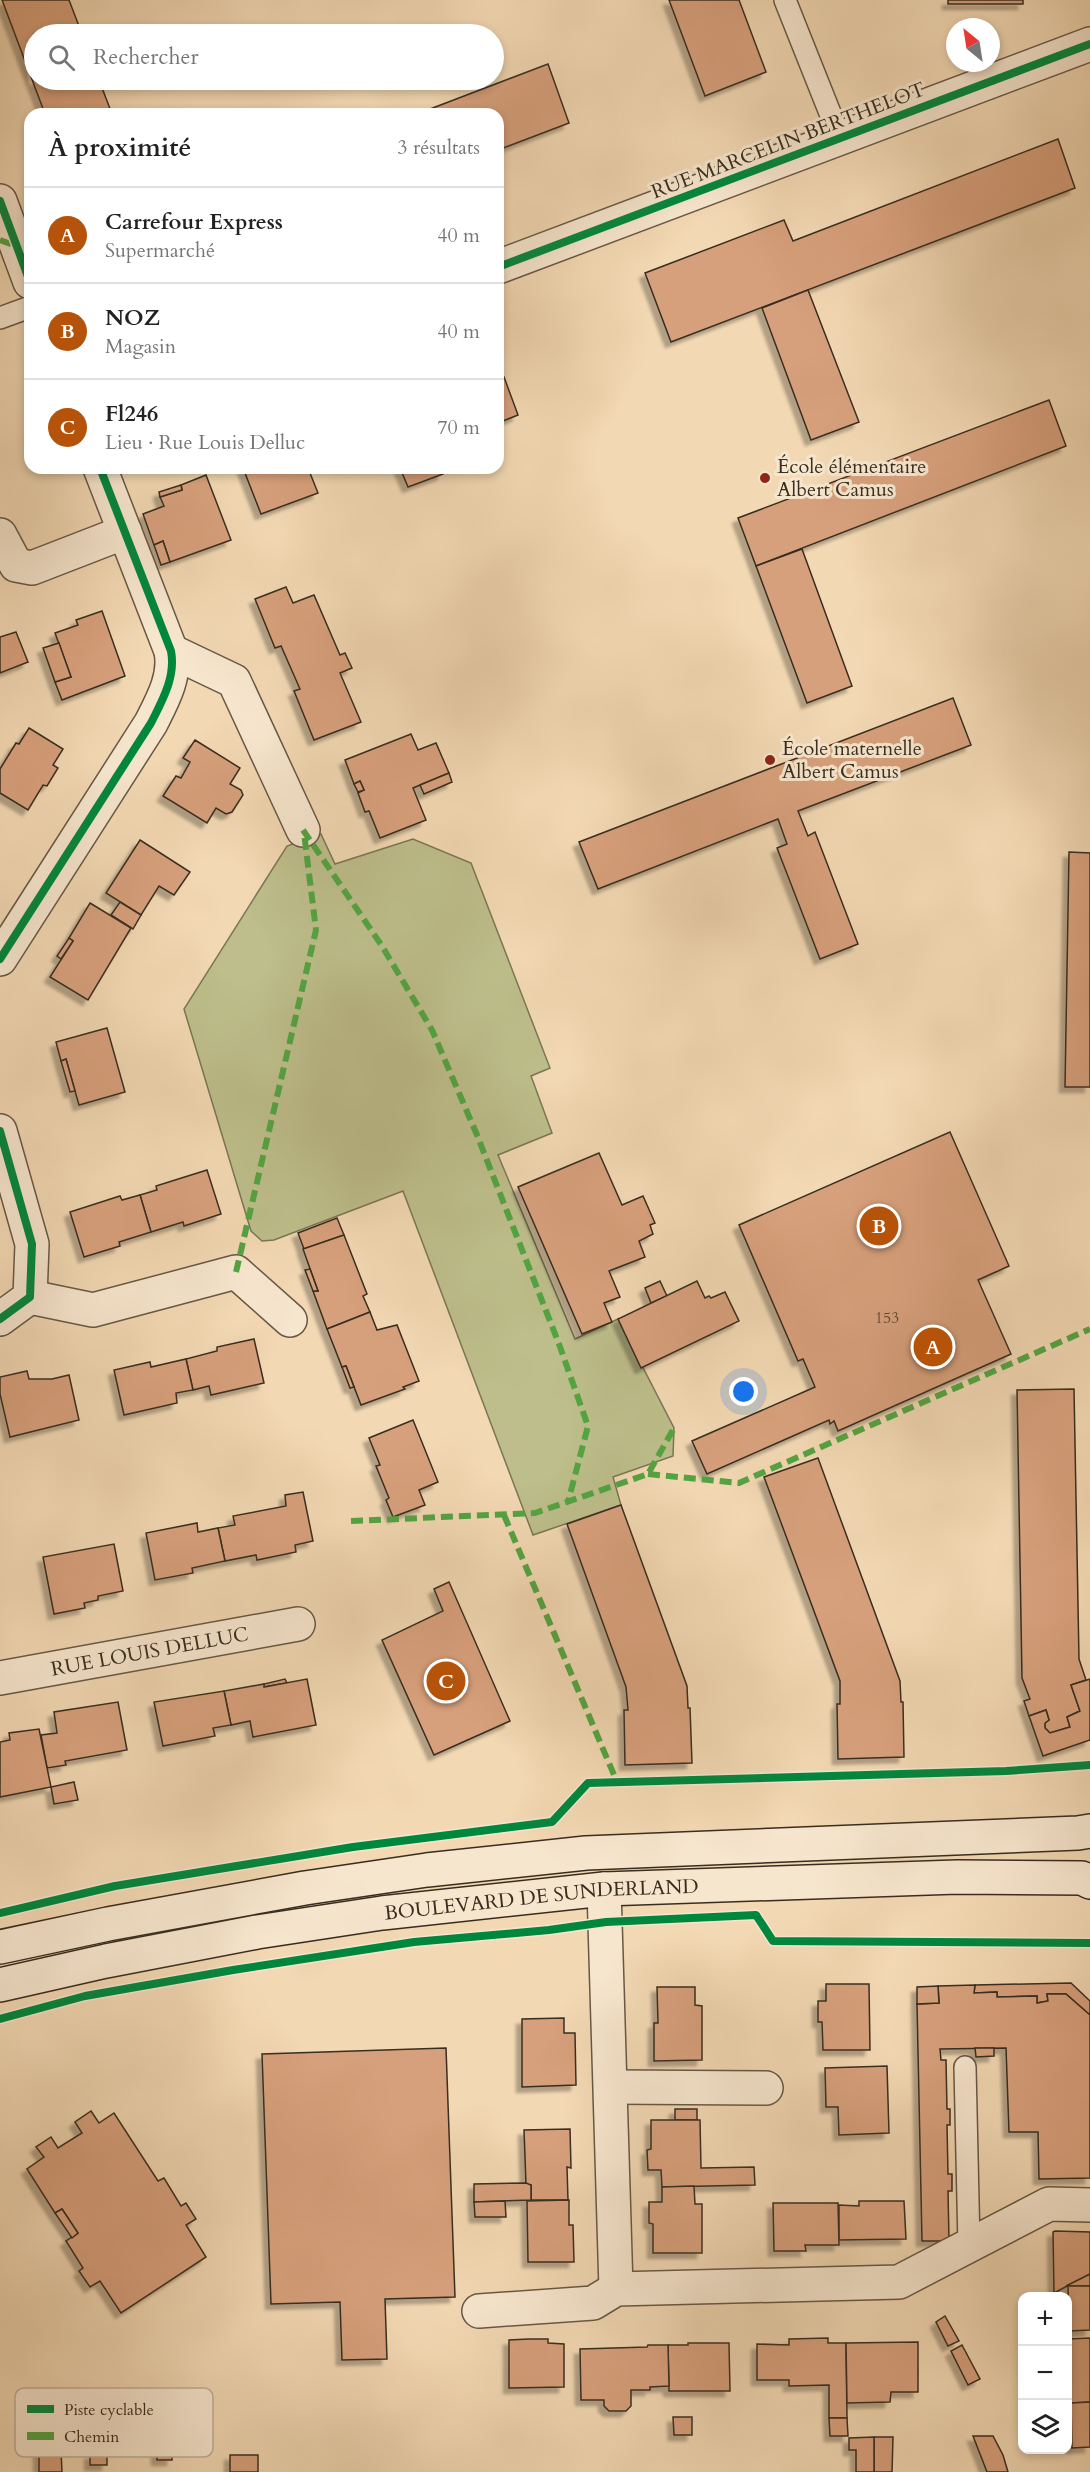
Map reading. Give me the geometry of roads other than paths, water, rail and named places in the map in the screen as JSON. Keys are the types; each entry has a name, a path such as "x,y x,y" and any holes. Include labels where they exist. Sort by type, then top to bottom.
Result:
{"street":[{"name":"RUE MARCELIN BERTHELOT","path":"504,265 1090,44"},
{"path":"0,201 24,266"},
{"path":"0,959 150,723 167,690 173,661 171,651 102,474"},
{"path":"0,535 16,565 32,568 125,532"},
{"path":"171,651 234,681 303,830"},
{"path":"0,1131 32,1244 30,1298"},
{"path":"0,1319 30,1298 93,1310 236,1272 290,1320"},
{"name":"RUE LOUIS DELLUC","path":"0,1678 298,1624"},
{"name":"BOULEVARD DE SUNDERLAND","path":"0,1947 108,1924 305,1888 427,1870 563,1855 1090,1831"},
{"name":"BOULEVARD DE SUNDERLAND","path":"0,1984 106,1961 382,1912 604,1888 957,1877 1082,1878 1090,1882"},
{"path":"604,1888 616,2289"},
{"path":"611,2087 766,2088"},
{"path":"479,2311 593,2303 616,2289 899,2282 1049,2204 1090,2205"}],"lane":[{"path":"785,0 840,138"},
{"path":"0,318 24,309"},
{"path":"965,2067 969,2246"}],"place":[{"name":"École élémentaire Albert Camus","path":"765,478"},
{"name":"École maternelle Albert Camus","path":"770,760"},
{"name":"NOZ","path":"879,1226"},
{"name":"Carrefour Express","path":"933,1347"},
{"name":"Fl246","path":"446,1681"}]}
